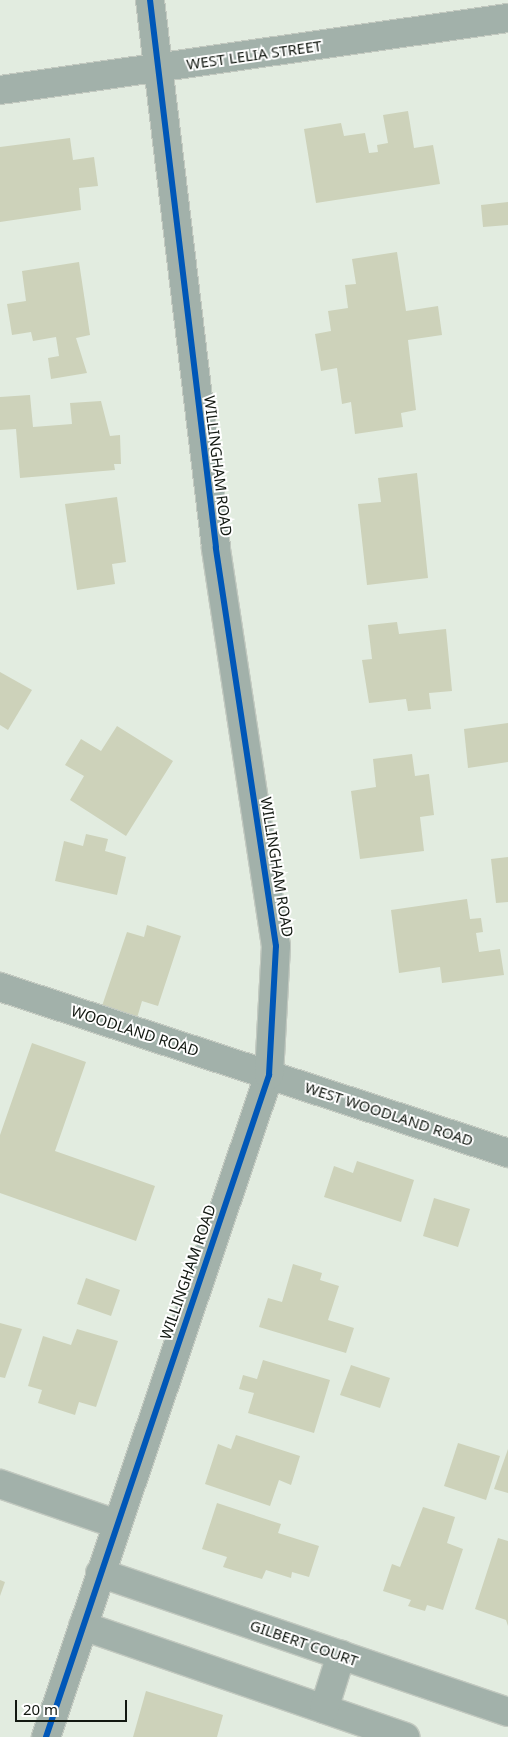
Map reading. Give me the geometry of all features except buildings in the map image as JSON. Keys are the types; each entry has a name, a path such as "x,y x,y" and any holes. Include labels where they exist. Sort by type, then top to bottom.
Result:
{"street":[{"name":"WILLINGHAM ROAD","path":"46,1737 116,1524 269,1075 276,946 216,547 160,69 150,0"},
{"name":"WEST LELIA STREET","path":"0,90 160,69 508,18"},
{"name":"WOODLAND ROAD","path":"0,987 269,1075"},
{"name":"WEST WOODLAND ROAD","path":"269,1075 508,1153"},
{"path":"0,1484 116,1524"},
{"name":"GILBERT COURT","path":"100,1572 508,1712"},
{"path":"83,1626 404,1737"},
{"path":"324,1709 341,1655"}],"cycle path":[{"path":"46,1737 269,1075 276,946 216,547 150,0"}]}
